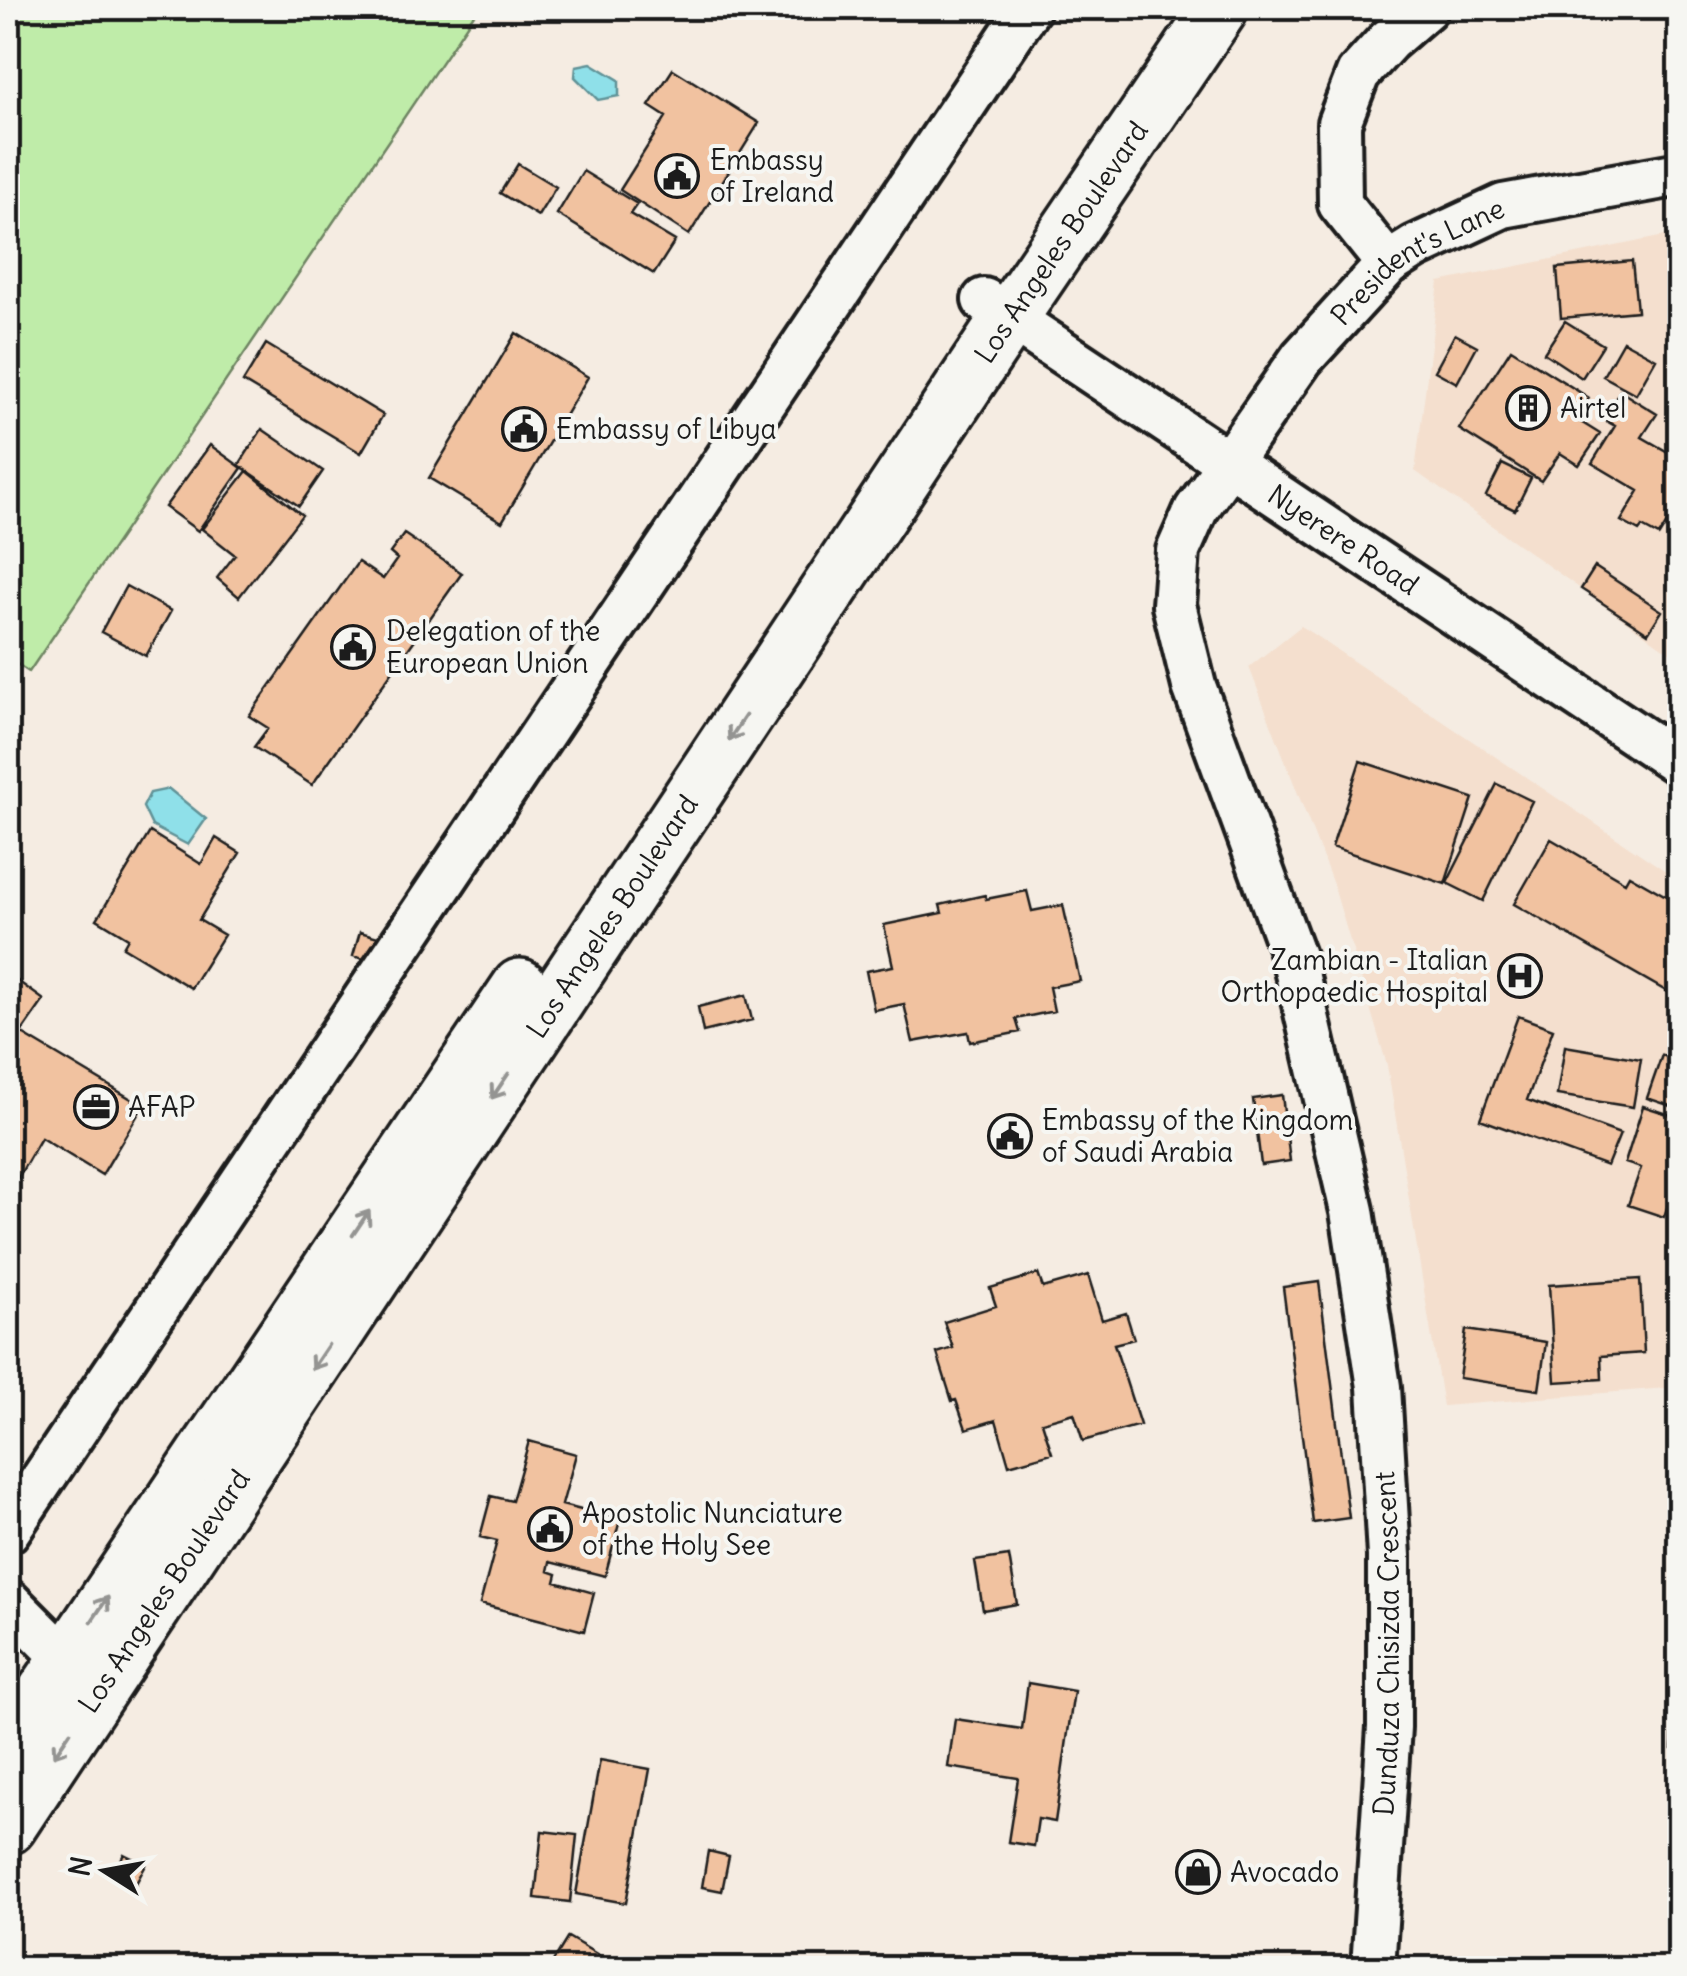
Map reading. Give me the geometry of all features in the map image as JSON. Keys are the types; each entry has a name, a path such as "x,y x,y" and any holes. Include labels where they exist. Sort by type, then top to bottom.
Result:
{"main road":[{"name":"Los Angeles Boulevard","path":"8,1826 997,308 1180,8"},
{"name":"Los Angeles Boulevard","path":"8,1748 997,308 1220,8"}],"street":[{"path":"8,1531 1029,8"},
{"path":"1388,264 1340,204 1338,123 1358,74 1386,24 1426,8"},
{"name":"President's Lane","path":"1229,462 1302,358 1388,264 1415,247 1503,206 1680,174"},
{"name":"Nyerere Road","path":"997,308 1680,764"},
{"name":"Dunduza Chisizda Crescent","path":"1229,462 1196,510 1178,551 1174,605 1194,686 1293,956 1352,1211 1379,1387 1389,1556 1389,1708 1373,1968"},
{"path":"8,1601 66,1660"}],"shaded area":[{"path":"1679,233 1679,659 1415,471 1439,282"},
{"name":"Zambian - Italian Orthopaedic Hospital","path":"1301,626 1679,880 1679,1387 1443,1406 1387,1065 1334,887 1249,667"}],"green space":[{"path":"8,8 478,8 29,672 8,658"}],"water":[{"path":"591,63 619,80 619,96 598,100 575,77 576,66"},
{"path":"169,789 206,819 188,845 152,826 143,807 150,793"}],"building":[{"path":"673,69 759,123 689,235 620,190 666,117 649,106"},
{"path":"518,164 556,187 538,216 500,193"},
{"path":"583,171 637,204 630,214 675,241 654,274 557,214"},
{"path":"1632,261 1637,311 1561,318 1557,268"},
{"path":"1565,321 1603,345 1582,378 1544,353"},
{"path":"516,333 588,377 502,522 429,478"},
{"path":"1455,334 1477,346 1457,383 1435,371"},
{"path":"1623,341 1656,359 1636,394 1603,376"},
{"path":"266,344 383,415 361,453 243,382"},
{"name":"Airtel","path":"1511,349 1589,398 1576,419 1600,434 1579,465 1560,453 1541,481 1459,429"},
{"path":"1620,391 1657,414 1642,437 1675,456 1680,448 1680,513 1675,510 1659,536 1621,521 1639,491 1592,463 1615,426 1603,419"},
{"path":"262,429 323,471 299,506 239,465"},
{"path":"210,445 242,468 198,531 165,507"},
{"path":"1502,464 1531,478 1515,510 1486,496"},
{"path":"247,471 302,515 239,597 217,578 235,555 202,529"},
{"name":"Delegation of the European Union","path":"404,534 462,573 312,785 254,747 268,728 249,716 358,562 383,579 397,559 390,553"},
{"path":"1595,567 1662,611 1648,633 1581,589"},
{"path":"126,586 171,611 146,656 101,632"},
{"path":"1360,761 1473,798 1445,884 1332,847"},
{"path":"1497,784 1532,801 1483,901 1447,883"},
{"path":"150,832 201,864 216,838 240,853 199,920 224,935 191,988 123,947 128,938 97,919"},
{"path":"1551,839 1625,882 1629,875 1680,904 1680,999 1514,904"},
{"path":"1027,891 1032,911 1063,905 1080,981 1049,987 1054,1011 1016,1019 1020,1032 970,1042 968,1032 913,1042 904,1004 874,1010 866,971 893,966 884,925 942,913 940,905"},
{"path":"360,932 382,938 374,962 353,956"},
{"path":"8,974 44,1000 8,1052"},
{"path":"746,995 752,1020 703,1032 698,1007"},
{"path":"1518,1016 1553,1029 1527,1100 1620,1134 1607,1166 1480,1119"},
{"path":"19,1032 143,1106 102,1175 41,1138 8,1195 8,1051"},
{"path":"1565,1046 1641,1059 1633,1107 1557,1095"},
{"path":"1662,1055 1680,1062 1680,1109 1647,1098"},
{"path":"1282,1095 1290,1161 1261,1165 1253,1099"},
{"path":"1643,1106 1680,1118 1680,1169 1664,1217 1628,1205 1641,1168 1625,1163"},
{"path":"1038,1274 1043,1288 1088,1275 1102,1320 1126,1313 1134,1339 1114,1344 1140,1425 1083,1441 1074,1413 1042,1422 1052,1453 1009,1465 996,1420 966,1429 956,1400 952,1401 937,1353 953,1348 944,1322 996,1306 990,1288"},
{"path":"1640,1279 1644,1353 1601,1356 1602,1379 1555,1382 1549,1285"},
{"path":"1319,1282 1349,1518 1313,1523 1283,1287"},
{"path":"1466,1330 1546,1342 1539,1390 1459,1378"},
{"name":"Apostolic Nunciature of the Holy See","path":"529,1441 576,1454 562,1505 620,1520 605,1576 550,1562 548,1571 557,1574 555,1582 594,1593 584,1631 480,1604 497,1541 480,1537 491,1496 512,1501"},
{"path":"1009,1556 1017,1604 983,1610 975,1561"},
{"path":"1680,1603 1680,1750 1672,1749"},
{"path":"1028,1683 1074,1691 1055,1822 1038,1819 1034,1846 1008,1842 1018,1778 948,1767 955,1719 1022,1729"},
{"path":"600,1760 650,1769 626,1903 576,1894"},
{"path":"542,1831 577,1835 570,1902 535,1898"},
{"path":"708,1851 729,1856 722,1891 702,1887"},
{"path":"124,1854 146,1865 134,1887 113,1875"},
{"path":"568,1937 600,1956 592,1968 549,1968"}],"place":[{"name":"Embassy of Ireland","path":"677,176"},
{"name":"Airtel","path":"1528,408"},
{"name":"Embassy of Libya","path":"524,429"},
{"name":"Delegation of the European Union","path":"353,647"},
{"name":"Zambian - Italian Orthopaedic Hospital","path":"1520,976"},
{"name":"AFAP","path":"96,1107"},
{"name":"Embassy of the Kingdom of Saudi Arabia","path":"1010,1136"},
{"name":"Apostolic Nunciature of the Holy See","path":"550,1529"},
{"name":"Avocado","path":"1198,1872"}]}
